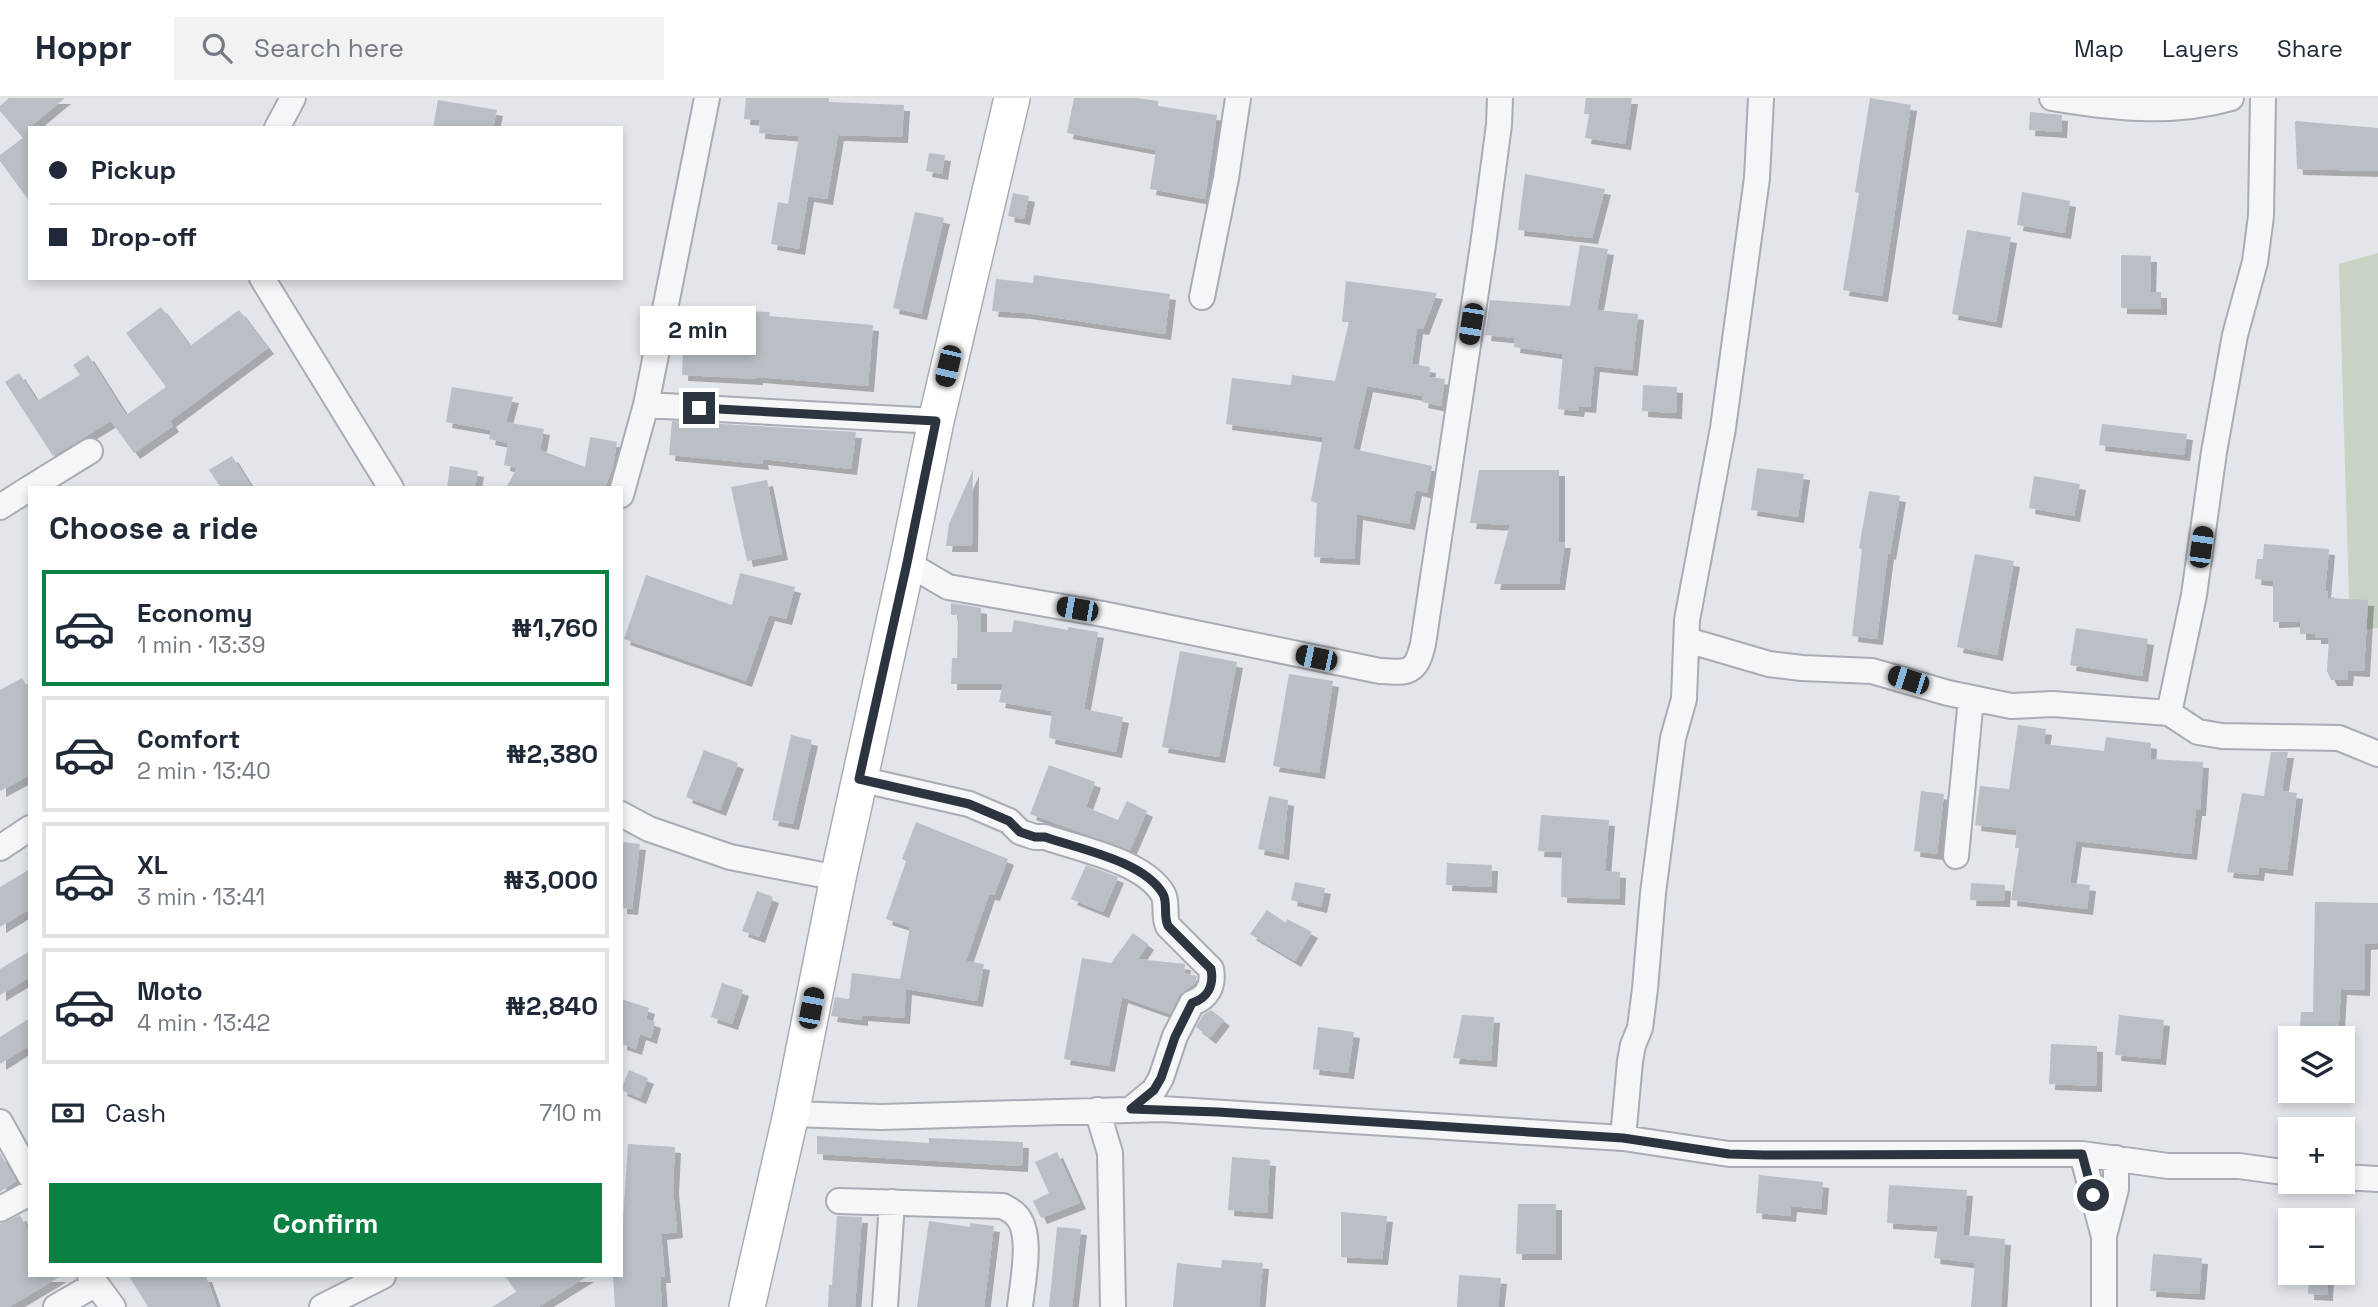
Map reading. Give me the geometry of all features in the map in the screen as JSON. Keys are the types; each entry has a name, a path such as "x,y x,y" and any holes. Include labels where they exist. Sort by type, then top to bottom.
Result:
{"main road":[{"path":"747,1307 791,1114 838,878 936,421 1012,98"}],"street":[{"path":"278,126 293,98"},
{"path":"623,488 646,405 707,98"},
{"path":"1202,297 1226,177 1238,98"},
{"path":"907,563 930,579 948,587 1103,614 1380,671 1401,673 1409,670 1419,662 1423,644 1483,245 1499,125 1500,98"},
{"path":"1623,1138 1630,1061 1640,1028 1645,989 1653,893 1673,738 1684,699 1687,620 1720,441 1741,298 1757,177 1761,98"},
{"path":"2052,98 2134,109 2193,106 2231,98"},
{"path":"2169,713 2194,595 2214,452 2235,335 2255,262 2261,216 2263,98"},
{"path":"263,280 390,486"},
{"path":"646,405 936,421"},
{"path":"33,486 90,450"},
{"path":"0,507 28,489"},
{"path":"1688,640 1769,664 1872,671 2011,706 2053,704 2169,713 2198,732 2222,736 2339,738 2378,754"},
{"path":"1956,856 1971,698"},
{"path":"859,779 969,804 1009,821 1020,832 1045,837 1133,867 1151,879 1162,892 1166,900 1165,919 1168,926 1211,969 1212,975 1208,995 1192,1003 1154,1090 1131,1109"},
{"path":"623,815 649,829 730,857 838,878"},
{"path":"0,848 28,829"},
{"path":"791,1114 881,1117 1131,1109 1218,1112 1623,1138 1729,1154 2082,1154 2168,1166 2239,1166 2278,1171"},
{"path":"1097,1110 1110,1153 1112,1307"},
{"path":"0,1122 28,1172"},
{"path":"2082,1154 2104,1237"},
{"path":"2104,1307 2104,1237 2116,1189 2116,1158"},
{"path":"2355,1178 2378,1179"},
{"path":"0,1209 28,1195"},
{"path":"838,1201 1003,1206 1017,1215 1024,1227 1026,1244 1020,1307"},
{"path":"885,1307 892,1202"},
{"path":"323,1307 381,1277"},
{"path":"56,1307 93,1280 113,1307"}],"green space":[{"path":"2378,253 2378,628 2350,631 2339,264"}],"building":[{"path":"9,98 65,98 28,126 28,199 0,161 0,155 23,138 0,111 0,106"},
{"path":"746,98 829,98 829,102 904,105 902,137 838,135 827,199 808,196 799,249 771,244 778,202 788,204 799,136 759,133 760,120 744,119"},
{"path":"1074,98 1136,98 1158,101 1158,106 1217,115 1205,199 1150,189 1156,150 1067,133"},
{"path":"1586,98 1632,98 1625,144 1585,138 1589,114 1584,114"},
{"path":"1870,98 1911,105 1882,296 1843,290 1859,193 1855,192"},
{"path":"438,100 497,110 493,126 433,126"},
{"path":"2030,112 2062,115 2061,132 2029,130"},
{"path":"2295,121 2378,128 2378,171 2297,169"},
{"path":"929,153 945,155 942,174 926,171"},
{"path":"1525,174 1605,189 1592,238 1518,230"},
{"path":"2022,192 2070,201 2065,233 2017,225"},
{"path":"1013,193 1029,196 1024,219 1008,216"},
{"path":"915,212 944,218 921,314 893,308"},
{"path":"1967,230 2011,237 1996,322 1952,314"},
{"path":"1580,245 1608,249 1597,310 1638,314 1632,370 1594,366 1590,407 1579,406 1578,411 1558,409 1563,354 1514,347 1515,338 1485,335 1490,300 1570,306"},
{"path":"2121,255 2151,256 2150,292 2161,292 2161,309 2121,308"},
{"path":"1034,275 1170,294 1165,334 1025,313 992,311 996,279 1033,283"},
{"path":"1346,281 1437,293 1423,329 1417,328 1412,364 1430,367 1429,377 1445,379 1441,406 1422,402 1423,396 1367,386 1353,449 1432,466 1427,493 1416,490 1409,524 1357,514 1354,559 1314,557 1317,503 1311,501 1323,437 1226,424 1232,378 1291,385 1292,375 1335,381 1349,322 1342,322"},
{"path":"161,307 190,346 239,310 268,348 170,421 173,426 134,453 111,421 53,456 5,382 19,373 37,401 80,375 73,365 88,355 126,415 166,387 126,333"},
{"path":"693,309 770,312 769,316 873,325 868,386 757,377 682,375 683,351 692,351"},
{"path":"1643,385 1677,387 1676,413 1642,411"},
{"path":"452,387 513,397 506,422 544,429 540,450 585,467 590,437 617,442 613,467 606,486 507,486 517,468 504,465 508,443 489,439 491,430 446,422"},
{"path":"672,421 856,432 851,469 762,459 763,464 669,455"},
{"path":"2102,424 2187,434 2184,455 2099,445"},
{"path":"232,456 251,486 220,486 209,470"},
{"path":"450,466 478,471 475,486 447,486"},
{"path":"1757,468 1804,474 1798,517 1751,510"},
{"path":"973,470 972,546 946,546 949,524"},
{"path":"1479,470 1559,470 1559,542 1565,542 1559,584 1494,584 1510,525 1470,523"},
{"path":"2034,476 2080,484 2074,516 2029,508"},
{"path":"767,480 782,554 747,561 731,487"},
{"path":"1869,491 1900,496 1890,554 1888,553 1877,639 1852,636 1862,549 1859,548"},
{"path":"2264,544 2329,549 2325,592 2328,591 2328,598 2368,600 2364,671 2348,670 2347,680 2331,680 2327,671 2329,638 2300,634 2300,621 2273,622 2273,581 2255,579 2257,559 2263,559"},
{"path":"1975,554 2014,561 1997,655 1957,647"},
{"path":"740,573 795,587 786,619 769,615 746,681 624,639 646,575 732,605"},
{"path":"951,603 981,608 981,632 1012,632 1014,620 1068,630 1068,627 1098,632 1084,709 1123,717 1116,752 1049,738 1052,711 999,702 1003,684 951,684 952,658 957,658 958,615 951,615"},
{"path":"2076,628 2148,639 2142,676 2070,665"},
{"path":"1180,651 1237,662 1219,757 1162,747"},
{"path":"1289,674 1333,681 1319,773 1273,766"},
{"path":"22,678 28,688 28,776 0,791 0,690"},
{"path":"2018,725 2046,729 2044,744 2104,751 2106,737 2151,743 2150,759 2203,762 2200,810 2196,810 2191,854 2076,841 2070,883 2090,885 2087,909 2011,900 2019,848 2015,848 2017,830 1975,825 1980,786 2009,789"},
{"path":"791,735 812,740 793,824 772,820"},
{"path":"704,750 738,763 720,810 686,797"},
{"path":"2271,752 2288,752 2282,791 2297,793 2287,870 2259,867 2258,875 2227,872 2242,793 2264,796"},
{"path":"1049,765 1095,782 1086,807 1118,820 1127,801 1147,811 1130,850 1030,814"},
{"path":"1921,791 1944,794 1937,854 1914,851"},
{"path":"1269,796 1288,800 1283,854 1258,849"},
{"path":"1541,815 1609,820 1605,871 1620,872 1619,899 1561,897 1562,852 1538,851"},
{"path":"916,822 1008,859 994,895 989,894 966,961 984,964 977,1001 906,989 904,1018 862,1015 862,1020 831,1016 835,997 849,999 852,973 900,979 910,927 886,919 906,861 902,859"},
{"path":"623,842 640,844 632,909 623,908"},
{"path":"1447,863 1492,865 1491,887 1446,885"},
{"path":"1086,865 1118,877 1103,912 1071,899"},
{"path":"28,870 28,910 0,927 0,887"},
{"path":"1295,882 1325,888 1321,907 1291,900"},
{"path":"1971,883 2005,885 2004,901 1970,900"},
{"path":"757,891 773,897 759,937 742,931"},
{"path":"2315,902 2378,903 2378,943 2365,944 2364,990 2341,989 2339,1026 2300,1026 2301,1012 2313,1012"},
{"path":"1267,910 1286,923 1287,919 1312,932 1295,961 1250,934"},
{"path":"1133,933 1148,944 1138,959 1185,964 1184,973 1197,976 1195,983 1179,995 1170,1014 1122,997 1109,1066 1064,1059 1082,958 1111,963"},
{"path":"28,952 28,978 0,995 0,969"},
{"path":"722,983 743,990 732,1024 711,1017"},
{"path":"623,1000 649,1008 646,1019 655,1022 651,1038 640,1034 636,1049 623,1045"},
{"path":"1211,1010 1224,1020 1210,1038 1196,1027 1203,1015"},
{"path":"1462,1015 1494,1017 1491,1061 1453,1058"},
{"path":"2119,1015 2164,1020 2160,1059 2115,1055"},
{"path":"28,1019 28,1046 0,1064 0,1037"},
{"path":"1318,1027 1354,1032 1348,1073 1313,1069"},
{"path":"2051,1044 2097,1046 2096,1086 2049,1084"},
{"path":"629,1070 648,1078 640,1098 623,1091"},
{"path":"817,1136 929,1143 929,1138 1023,1142 1022,1166 817,1154"},
{"path":"628,1144 675,1147 673,1188 677,1232 661,1234 665,1277 660,1277 662,1307 615,1307 613,1277 623,1277 623,1220"},
{"path":"1057,1152 1080,1203 1041,1218 1033,1201 1049,1193 1035,1162"},
{"path":"0,1153 16,1181 0,1192"},
{"path":"1232,1157 1270,1160 1267,1213 1228,1210"},
{"path":"1759,1175 1823,1182 1821,1209 1791,1206 1790,1216 1756,1213"},
{"path":"1889,1185 1967,1190 1963,1235 2005,1239 2001,1307 1971,1307 1975,1263 1934,1258 1938,1226 1887,1223"},
{"path":"1518,1204 1556,1204 1556,1254 1516,1254"},
{"path":"1341,1212 1387,1216 1382,1259 1341,1257"},
{"path":"20,1215 28,1230 28,1277 59,1277 9,1307 0,1307 0,1224"},
{"path":"837,1216 862,1217 855,1307 828,1307"},
{"path":"929,1221 970,1227 970,1223 994,1226 984,1307 917,1307"},
{"path":"1057,1227 1081,1229 1072,1307 1049,1307"},
{"path":"2153,1254 2202,1258 2199,1294 2150,1291"},
{"path":"1222,1260 1263,1263 1259,1307 1173,1307 1177,1263 1221,1268"},
{"path":"1459,1275 1501,1278 1498,1307 1457,1307"},
{"path":"130,1277 206,1277 217,1307 148,1307"},
{"path":"506,1277 586,1277 538,1307 492,1307 516,1292"},
{"path":"2308,1285 2327,1285 2327,1295 2308,1294"}],"route":[{"path":"699,408 936,421 859,779 969,804 1009,821 1020,832 1045,837 1133,867 1151,879 1162,892 1166,900 1165,919 1168,926 1211,969 1212,975 1208,995 1192,1003 1154,1090 1131,1109 1218,1112 1623,1138 1729,1154 2082,1154 2093,1195"}]}
